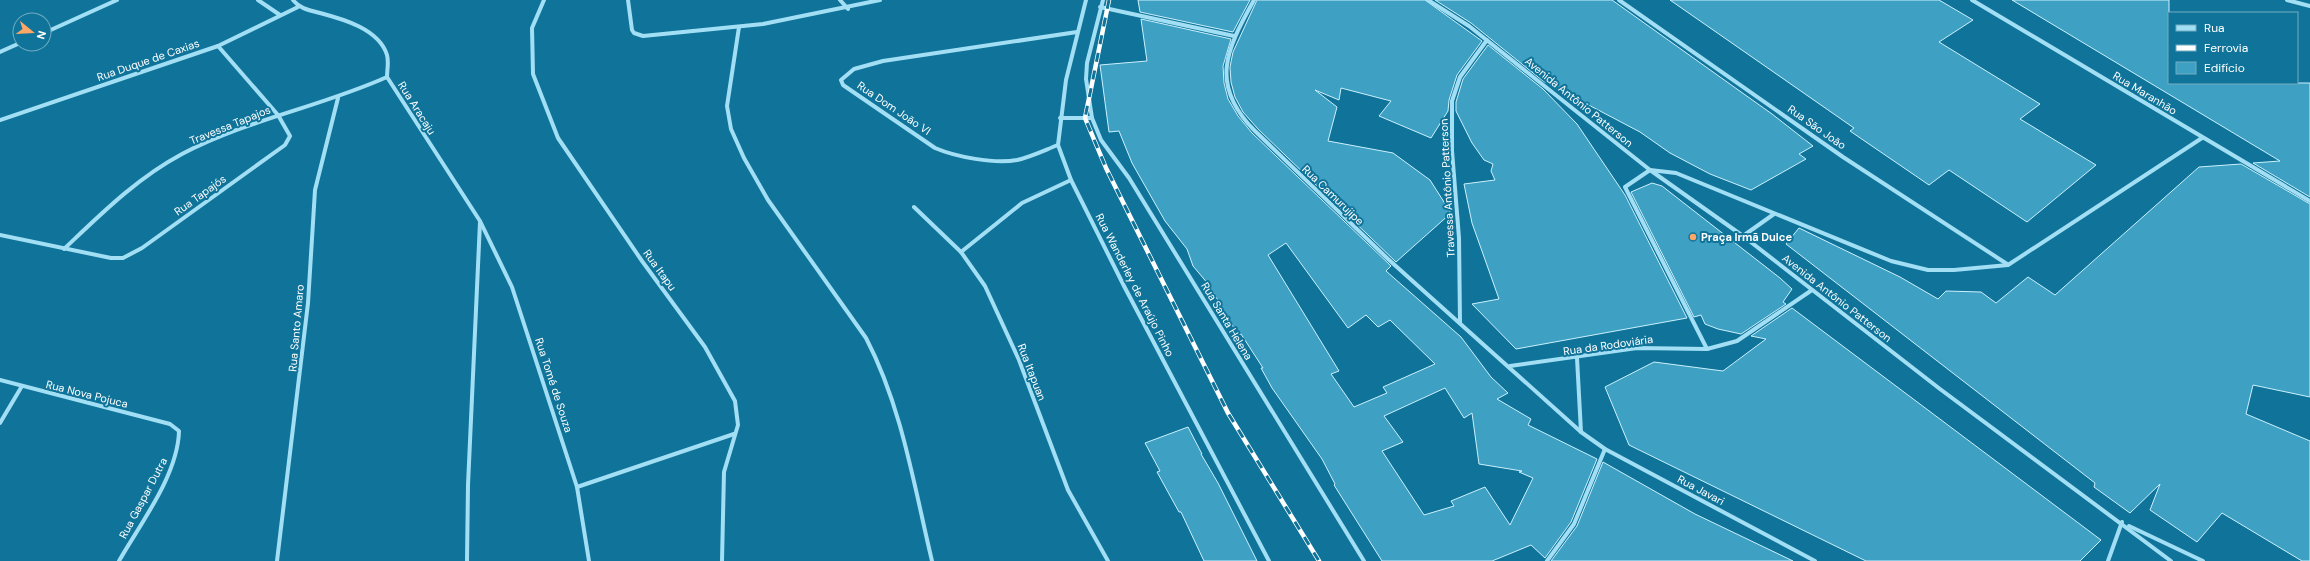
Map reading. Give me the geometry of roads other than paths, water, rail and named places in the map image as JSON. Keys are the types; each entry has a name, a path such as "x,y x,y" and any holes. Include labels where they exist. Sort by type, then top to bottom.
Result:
{"street":[{"path":"52,29 118,0"},
{"path":"258,0 280,15"},
{"path":"293,0 298,6"},
{"name":"Rua Itapu","path":"544,0 532,28 532,74 558,138 594,193 705,347 735,401 738,425 734,434 724,472 722,561"},
{"path":"628,0 632,30 634,33 644,36 739,27 848,8 880,0"},
{"path":"840,0 848,8"},
{"name":"Rua Wanderley de Araújo Pinho","path":"1086,0 1077,32 1060,118 1058,145 1071,180 1124,286 1269,561"},
{"name":"Rua Santa Helena","path":"1103,0 1087,63 1086,79 1092,118 1100,140 1129,178 1364,561"},
{"name":"Rua Camurujipe","path":"1254,0 1234,36 1226,75 1228,91 1240,114 1323,200 1510,366"},
{"name":"Avenida Antônio Patterson","path":"1428,0 1487,40 1650,170 1744,236 1940,389 2122,522 2171,561"},
{"name":"Rua São João","path":"1619,0 1842,156 2008,264"},
{"name":"Rua Maranhão","path":"1972,0 2310,201"},
{"path":"2287,0 2310,6"},
{"name":"Rua Duque de Caxias","path":"0,120 218,46 298,6"},
{"name":"Rua Aracaju","path":"298,6 351,23 366,31 380,42 387,55 387,77 480,221"},
{"path":"1100,8 1234,36"},
{"path":"739,27 729,83 727,106 731,129 744,158 768,200 866,338 879,363 892,396 932,561"},
{"name":"Rua Dom João VI","path":"1058,145 1017,160 986,160 947,153 935,148 871,105 843,85 841,80 844,74 852,70 883,61 1077,32"},
{"name":"Travessa Antônio Patterson","path":"1460,322 1459,238 1452,152 1452,101 1455,87 1460,77 1487,40"},
{"name":"Rua Tapajós","path":"0,235 111,258 122,258 142,248 284,145 290,136 278,115 218,46"},
{"path":"0,52 12,47"},
{"name":"Travessa Tapajos","path":"64,249 127,190 153,172 208,141 278,115 338,98 387,77"},
{"name":"Rua Santo Amaro","path":"276,561 308,303 315,190 338,98"},
{"path":"1060,118 1092,118"},
{"path":"1707,349 1625,187 1650,170 1676,173 1891,261 1920,268 1954,270 2008,264 2078,221 2202,138"},
{"path":"961,252 1022,203 1071,180"},
{"name":"Rua Itapuan","path":"914,207 961,252 986,286 1019,360 1068,490 1108,561"},
{"path":"1744,236 1774,214"},
{"path":"467,561 466,506 475,329 475,275 480,221"},
{"name":"Rua Tomé de Souza","path":"480,221 512,287 534,350 577,487 589,561"},
{"name":"Rua da Rodoviária","path":"1510,366 1577,358 1637,348 1663,347 1707,349 1737,341 1812,290"},
{"path":"1577,358 1581,432"},
{"name":"Rua Javari","path":"1510,366 1581,432 1605,449 1815,561"},
{"name":"Rua Nova Pojuca","path":"0,380 170,424"},
{"path":"0,423 22,386"},
{"name":"Rua Gaspar Dutra","path":"119,561 165,480 178,451 181,439 179,431 170,424"},
{"path":"577,487 734,434"},
{"path":"1548,561 1553,551 1574,524 1605,449"},
{"path":"2108,561 2122,522"},
{"name":"Avenida Antônio Patterson","path":"2122,522 2203,561"}],"railway":[{"path":"1109,0 1085,118 1106,168 1228,413 1319,561"}],"place":[{"name":"Praça Irmã Dulce","path":"1693,237"}]}
